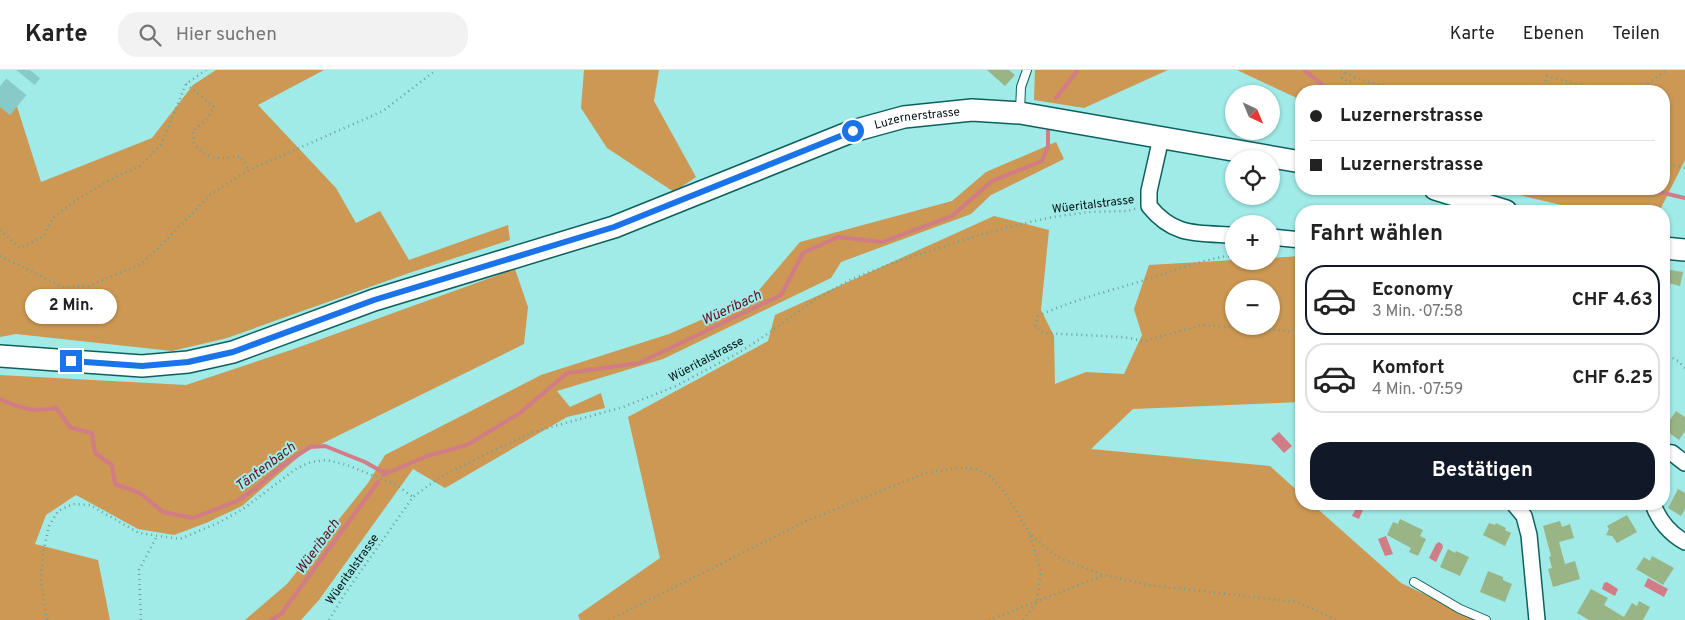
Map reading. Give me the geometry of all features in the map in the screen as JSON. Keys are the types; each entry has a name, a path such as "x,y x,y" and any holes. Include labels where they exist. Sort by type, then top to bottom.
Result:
{"main road":[{"name":"Luzernerstrasse","path":"0,356 142,366 188,362 233,352 374,300 614,227 853,131 904,117 972,110 1020,113 1295,161"},
{"path":"1456,195 1489,205"},
{"path":"1670,249 1685,250"}],"street":[{"path":"1161,138 1149,191 1149,206 1160,219 1177,230 1200,234 1225,235"},
{"path":"1280,239 1295,240"},
{"path":"1670,454 1685,463"},
{"path":"1519,510 1524,516 1529,535 1537,620"},
{"path":"1655,510 1661,524 1677,538 1685,542"}],"lane":[{"path":"1020,113 1022,88 1027,70"},
{"path":"1414,582 1460,609 1486,620"}],"path":[{"path":"0,230 20,248 44,236 52,219 76,200 140,166 161,145 186,84 206,70"},
{"path":"0,256 63,287 88,286 141,264 211,194 249,170 382,111 436,70"},
{"path":"1340,70 1356,78 1380,85"},
{"path":"1645,85 1664,71"},
{"path":"1345,73 1342,78 1350,82 1356,78"},
{"path":"1545,85 1547,76 1581,85"},
{"path":"186,84 214,107 205,121 194,131 194,144 204,155 218,159 240,156 249,170"},
{"path":"1670,164 1685,168"},
{"name":"Wüeritalstrasse","path":"329,620 344,595 413,497 439,478 533,432 623,407 696,376 760,339 816,299 867,273 929,250 1017,225 1053,217 1089,212 1127,211 1149,206"},
{"path":"1225,256 1209,259 1148,280 1088,296 1038,316 1036,326 1043,332 1123,337 1144,341 1202,326 1295,330"},
{"path":"1670,356 1685,368"},
{"path":"47,620 41,581 43,553 49,526 58,511 73,504 90,505 139,533 180,539 218,523 243,509 298,468 311,462 327,460 347,465 396,485 413,497"},
{"path":"609,620 804,522 925,473 960,468 976,469 989,475 1006,494 1030,534 1041,571 1037,602 1023,620"},
{"path":"1030,534 1057,557 1103,575 1149,585 1297,602 1337,620"},
{"path":"141,620 139,570 157,536"},
{"path":"989,620 1103,575"}],"shaded area":[{"path":"216,70 324,70 258,105 336,188 356,223 380,211 409,260 508,225 510,240 409,273 227,338 172,351 16,334 0,337 0,99 13,94 41,182 152,138 193,85"},
{"path":"584,70 659,70 654,101 696,177 674,192 607,148 581,108"},
{"path":"1035,70 1168,70 1084,108 1034,100"},
{"path":"1237,70 1685,70 1685,160 1670,190 1670,85 1295,85 1295,97 1280,90 1280,85 1269,85"},
{"path":"1056,142 1064,159 991,195 971,214 841,262 831,278 663,359 557,391 570,407 601,393 605,408 567,417 445,488 413,469 319,600 301,620 245,620 287,584 368,483 385,455 541,375 669,334 753,297 800,242 952,201 986,172"},
{"path":"1519,195 1668,195 1662,205 1561,205"},
{"path":"994,216 1049,230 1041,310 1054,336 1055,384 1086,372 1124,374 1142,335 1134,309 1149,265 1225,261 1225,270 1280,270 1280,257 1295,256 1295,402 1133,409 1091,449 1270,466 1295,489 1295,510 1319,510 1401,583 1479,620 580,620 578,615 660,558 628,417 768,341 775,315"},
{"path":"515,269 528,307 524,344 303,453 242,506 206,523 174,535 138,529 76,495 46,515 35,544 98,560 110,620 0,620 0,375 186,385 291,350"},
{"path":"1279,432 1292,446 1284,453 1271,439"},
{"path":"1355,510 1363,510 1359,519 1352,516"},
{"path":"1386,536 1393,554 1385,556 1378,539"},
{"path":"1439,542 1443,547 1436,562 1429,558"},
{"path":"1648,578 1668,589 1664,597 1644,586"},
{"path":"1607,582 1618,589 1615,596 1602,589 1604,583"}],"building":[{"path":"987,70 1009,70 1015,75 1005,86"},
{"path":"1670,270 1683,272 1680,286 1670,284"},
{"path":"1676,411 1685,417 1685,431 1679,440 1670,433 1670,420"},
{"path":"1678,489 1685,493 1685,509 1681,516 1670,509 1670,504"},
{"path":"1627,515 1637,532 1617,543 1612,536 1606,535 1609,529 1607,526"},
{"path":"1400,519 1423,530 1420,536 1426,539 1418,556 1409,552 1411,548 1387,535 1393,522 1398,524"},
{"path":"1560,521 1562,527 1570,524 1574,538 1559,542 1565,564 1575,561 1580,579 1553,587 1548,569 1552,568 1549,557 1551,556 1543,526"},
{"path":"1489,523 1495,525 1496,523 1511,533 1505,546 1483,535"},
{"path":"1448,549 1469,557 1460,576 1440,567"},
{"path":"1652,556 1674,568 1663,585 1636,569 1644,557 1650,561"},
{"path":"1488,571 1503,577 1503,580 1512,584 1505,602 1480,592"},
{"path":"1591,589 1608,598 1604,605 1624,617 1632,603 1637,606 1639,601 1650,607 1643,620 1589,620 1577,613"}],"waterway":[{"name":"Wüeribach","path":"1056,98 1078,70"},
{"name":"Wüeribach","path":"1304,70 1323,85"},
{"name":"Wüeribach","path":"383,475 427,456 467,445 520,413 567,373 639,363 781,295 803,253 838,237 882,242 952,216 992,181 1042,161 1048,146 1048,131"},
{"name":"Wüeribach","path":"1670,194 1685,198"},
{"name":"Täntenbach","path":"0,399 27,409 56,408 71,428 92,433 95,453 112,465 115,484 140,493 163,512 193,518 237,501 255,489 280,467 310,447 325,446 365,462 381,471 388,472"},
{"name":"Wüeribach","path":"271,620 281,614 378,482"}],"tunnel":[{"path":"0,107 30,70"}],"route":[{"path":"71,361 142,366 188,362 233,352 374,300 614,227 853,131"}]}
